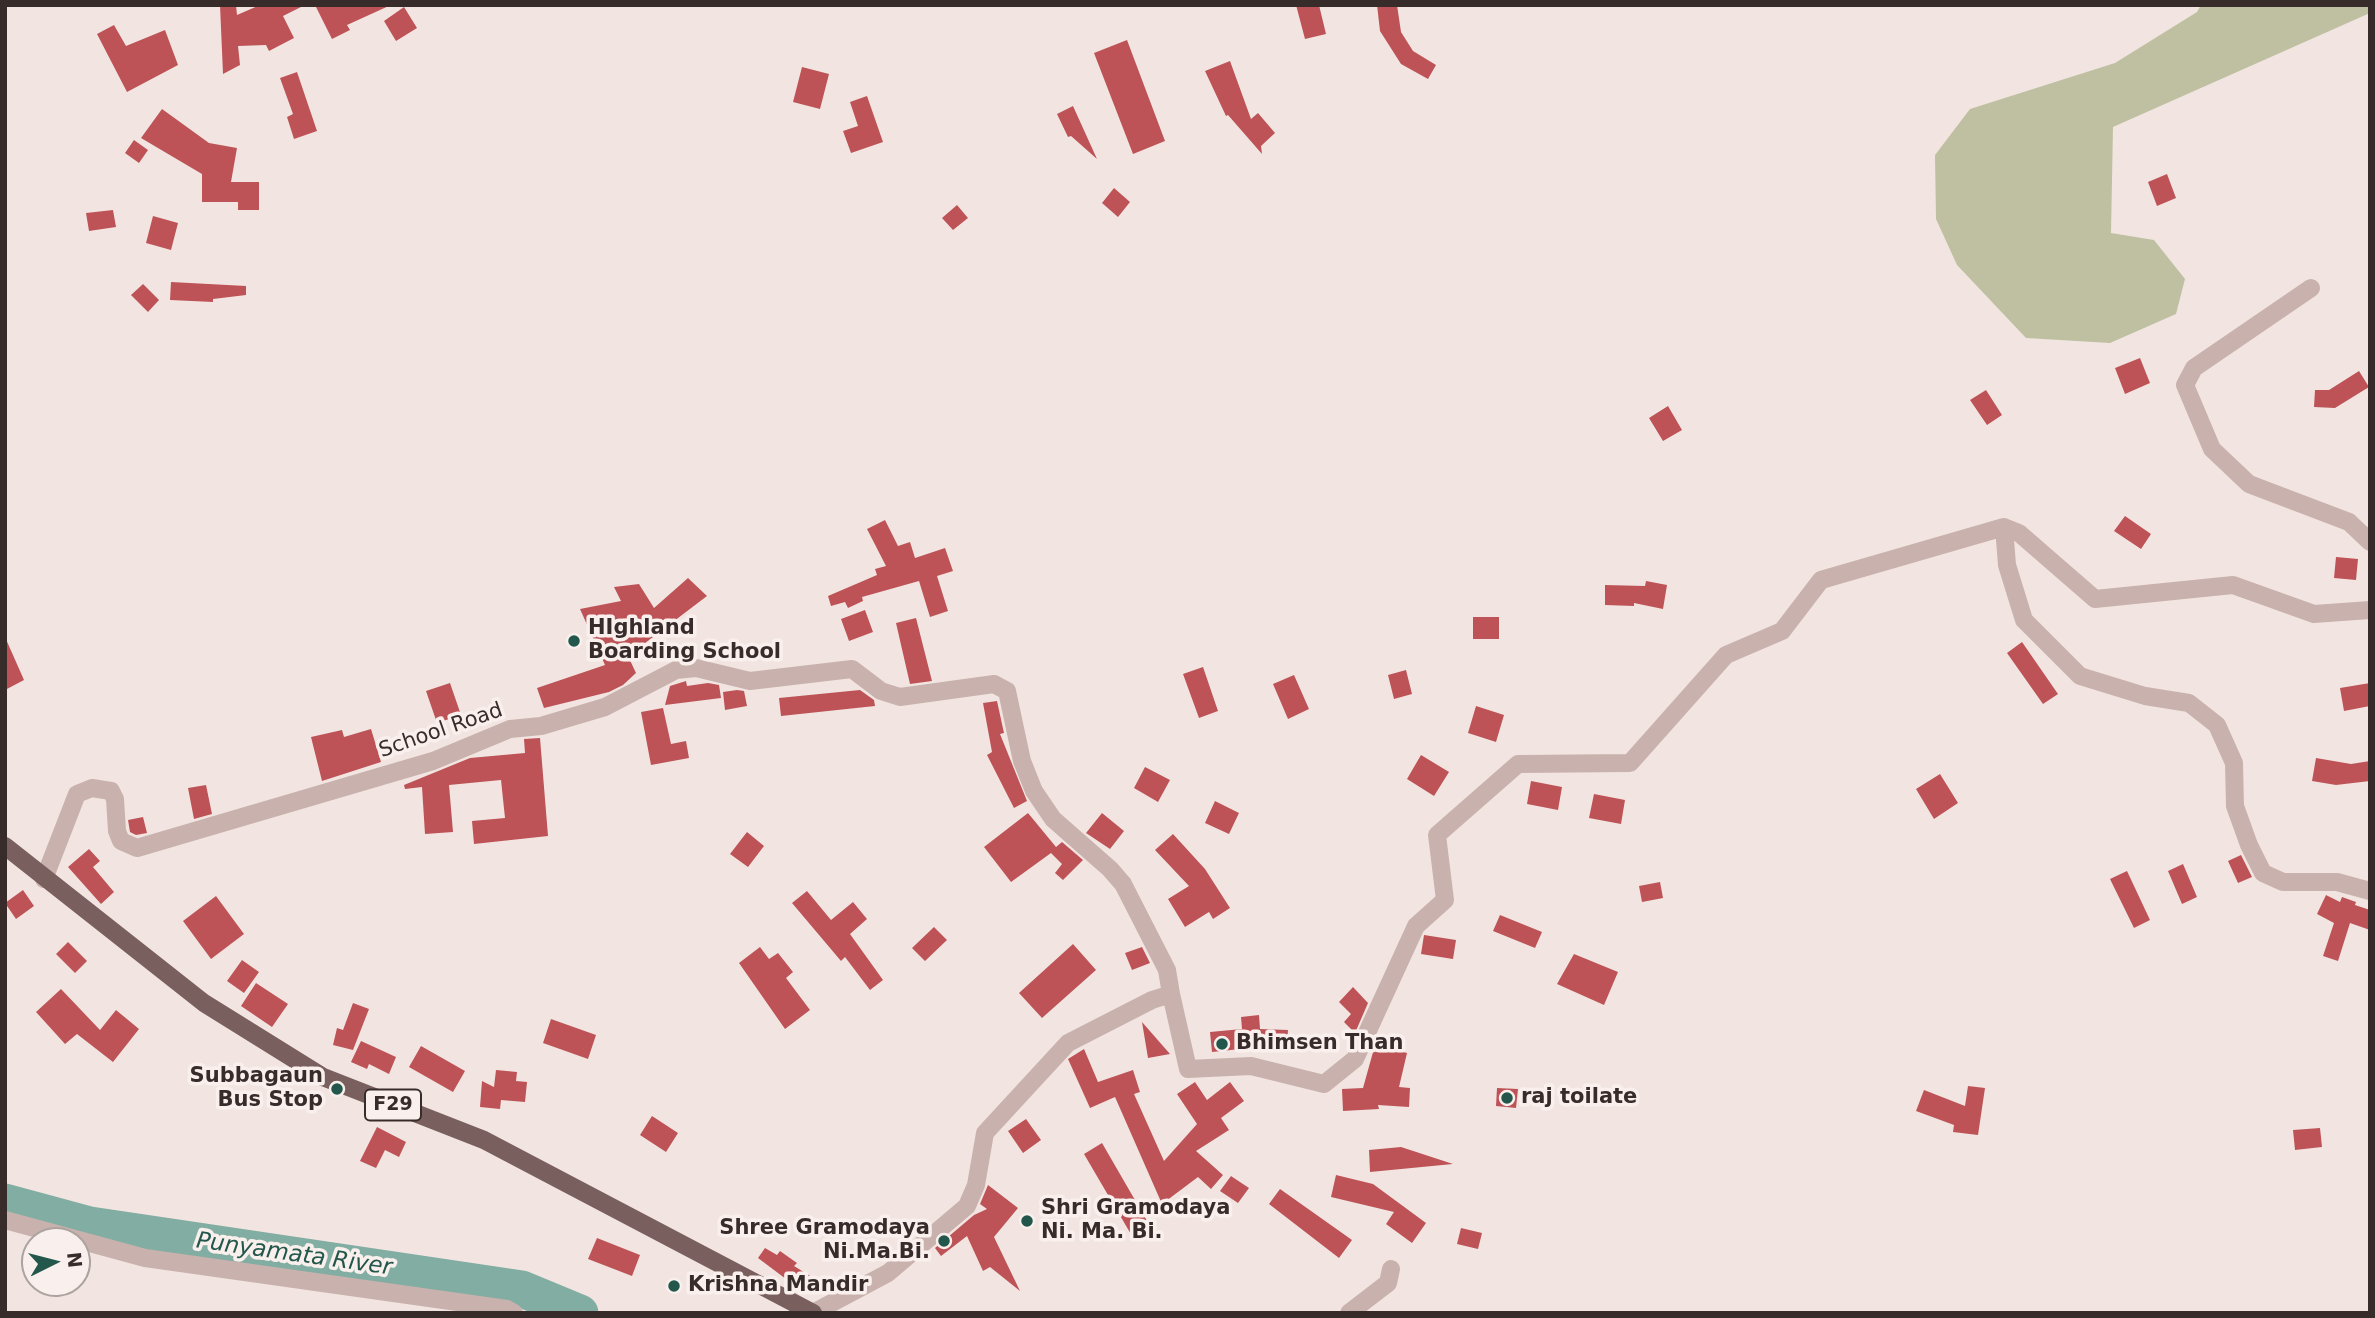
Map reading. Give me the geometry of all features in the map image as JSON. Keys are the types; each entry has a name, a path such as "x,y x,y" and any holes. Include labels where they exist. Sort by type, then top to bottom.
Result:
{"main road":[{"name":"F29","path":"5,846 204,1003 323,1077 484,1140 813,1313"}],"street":[{"path":"2311,288 2194,368 2185,386 2212,449 2249,484 2349,522 2370,542"},
{"path":"813,1313 888,1273 967,1206 976,1185 985,1133 1068,1043 1171,994 1188,1069 1251,1066 1324,1084 1355,1059 1416,926 1445,900 1437,835 1518,764 1630,763 1726,654 1782,631 1821,580 2004,527 2019,533 2095,599 2233,585 2314,614 2370,610"},
{"path":"2004,527 2007,565 2024,620 2080,676 2145,696 2189,703 2217,725 2234,763 2235,806 2249,845 2263,873 2283,881 2337,882 2370,891"},
{"name":"School Road","path":"44,879 77,794 92,788 111,791 115,799 117,831 121,841 137,848 433,761 510,729 541,726 605,707 676,670 696,668 750,681 852,669 881,691 900,697 994,684 1007,691 1022,761 1034,791 1053,819 1123,884 1167,970 1171,994"},
{"path":"5,1220 145,1258 514,1313"},
{"path":"1349,1313 1388,1283 1391,1269"}],"green space":[{"path":"2201,5 2370,5 2370,13 2113,127 2111,233 2154,240 2185,279 2176,314 2110,343 2026,338 1957,265 1936,219 1935,155 1970,109 2115,63 2197,12"}],"building":[{"path":"220,5 236,5 237,15 260,5 305,5 283,16 294,38 269,51 266,45 238,46 240,65 223,74"},
{"path":"315,5 391,5 347,25 350,30 332,39"},
{"path":"1296,5 1319,5 1326,34 1305,39"},
{"path":"1377,5 1397,5 1401,32 1413,51 1436,65 1428,79 1401,64 1380,31"},
{"path":"404,7 417,28 396,41 384,21"},
{"path":"114,25 126,46 165,30 178,65 127,92 97,34"},
{"path":"1127,40 1165,141 1133,154 1094,53"},
{"path":"1230,61 1251,119 1258,113 1275,133 1261,146 1262,154 1228,115 1226,116 1205,71"},
{"path":"802,67 829,74 820,109 793,102"},
{"path":"297,72 317,131 294,139 287,117 293,114 280,78"},
{"path":"867,96 883,142 851,153 843,131 858,126 850,102"},
{"path":"1073,106 1097,159 1071,136 1068,137 1057,114"},
{"path":"162,109 209,143 237,148 231,182 259,182 259,210 238,210 238,202 202,202 202,174 141,138"},
{"path":"134,140 148,150 139,163 125,153"},
{"path":"2167,174 2176,198 2157,206 2148,182"},
{"path":"1114,188 1130,202 1118,217 1102,203"},
{"path":"957,205 968,218 953,230 942,218"},
{"path":"113,210 116,227 89,231 86,213"},
{"path":"153,216 178,223 171,250 146,243"},
{"path":"171,282 246,286 246,295 213,299 213,302 170,300"},
{"path":"143,284 159,300 148,312 131,295"},
{"path":"2140,358 2150,383 2125,394 2115,368"},
{"path":"2359,371 2369,387 2335,408 2314,407 2315,390 2329,390"},
{"path":"1986,390 2002,415 1987,425 1970,400"},
{"path":"1668,406 1682,430 1663,441 1649,418"},
{"path":"2125,516 2151,534 2141,549 2114,531"},
{"path":"885,520 898,546 910,542 915,558 945,548 953,571 937,576 948,611 930,617 919,581 862,597 863,601 848,608 845,602 831,606 828,596 877,575 875,569 886,566 867,529"},
{"path":"2336,557 2358,559 2356,580 2334,578"},
{"path":"688,578 707,596 628,656 636,673 623,685 609,692 544,708 537,688 605,665 580,609 621,601 614,587 639,584 654,608"},
{"path":"1646,581 1667,585 1663,609 1634,603 1634,606 1605,605 1605,585 1645,586"},
{"path":"865,610 873,632 849,641 841,619"},
{"path":"1473,617 1499,617 1499,639 1473,639"},
{"path":"916,618 932,681 910,684 896,623"},
{"path":"5,637 24,680 5,690"},
{"path":"2022,642 2058,694 2043,704 2007,653"},
{"path":"1203,667 1218,711 1199,718 1183,674"},
{"path":"1406,670 1412,694 1394,699 1388,675"},
{"path":"1294,675 1309,709 1288,719 1273,684"},
{"path":"686,681 687,686 708,683 719,685 721,698 665,705 670,686"},
{"path":"450,683 461,715 437,723 426,691"},
{"path":"2370,683 2370,706 2344,711 2340,688"},
{"path":"860,690 874,700 875,706 781,716 779,698"},
{"path":"744,691 747,706 725,710 723,692"},
{"path":"997,701 1004,733 1000,734 1027,801 1014,808 987,755 992,752 983,703"},
{"path":"1476,706 1504,715 1496,742 1468,733"},
{"path":"663,708 671,744 686,741 689,758 651,765 641,712"},
{"path":"371,729 381,762 322,781 311,737 342,730 344,737"},
{"path":"540,738 548,836 474,844 472,821 505,818 501,780 449,785 453,832 425,834 422,787 405,789 404,785 470,758 525,753 524,739"},
{"path":"1421,755 1449,772 1434,796 1407,779"},
{"path":"2316,758 2351,764 2370,761 2370,781 2336,785 2312,781"},
{"path":"1145,767 1170,780 1158,802 1134,788"},
{"path":"1940,774 1958,803 1934,819 1916,789"},
{"path":"1531,781 1562,787 1558,810 1527,804"},
{"path":"206,785 212,814 194,819 188,788"},
{"path":"1594,794 1625,800 1621,824 1589,818"},
{"path":"1215,801 1239,813 1229,834 1205,823"},
{"path":"1028,813 1056,847 1062,842 1083,860 1063,880 1055,873 1062,864 1051,853 1011,882 984,847"},
{"path":"1102,813 1124,831 1110,849 1086,833"},
{"path":"143,817 147,833 136,835 130,832 128,820"},
{"path":"747,832 764,846 748,867 730,854"},
{"path":"1173,834 1205,869 1230,908 1213,919 1209,912 1185,927 1168,899 1189,886 1155,850"},
{"path":"89,849 100,861 93,867 114,892 101,904 68,867"},
{"path":"2241,855 2252,877 2238,883 2228,861"},
{"path":"2183,864 2197,897 2182,904 2168,871"},
{"path":"2127,871 2150,920 2134,928 2110,879"},
{"path":"1660,882 1663,898 1642,902 1639,886"},
{"path":"23,890 34,906 16,919 5,903"},
{"path":"807,891 831,920 853,902 867,919 850,934 883,980 870,990 845,957 841,961 792,903"},
{"path":"2326,895 2340,902 2342,897 2370,910 2370,930 2350,923 2338,961 2323,956 2334,923 2317,914"},
{"path":"216,896 244,934 211,959 183,921"},
{"path":"1500,915 1542,932 1535,948 1493,931"},
{"path":"934,927 947,940 925,961 912,948"},
{"path":"1424,935 1456,940 1453,959 1421,954"},
{"path":"68,942 87,961 75,973 56,954"},
{"path":"1073,944 1096,970 1042,1018 1019,993"},
{"path":"760,947 769,959 778,953 793,972 786,978 810,1010 785,1029 739,963"},
{"path":"1142,947 1150,963 1132,970 1125,953"},
{"path":"1574,954 1618,972 1604,1005 1557,984"},
{"path":"242,960 259,972 244,993 227,981"},
{"path":"256,983 288,1004 272,1027 241,1006"},
{"path":"1353,987 1368,1003 1355,1033 1344,1022 1351,1014 1339,1002"},
{"path":"61,989 100,1030 116,1010 139,1029 113,1062 77,1034 65,1044 36,1012"},
{"path":"353,1003 369,1009 353,1050 333,1045 337,1028 343,1030"},
{"path":"1259,1015 1260,1029 1288,1030 1287,1044 1212,1052 1210,1032 1242,1029 1241,1017"},
{"path":"551,1019 596,1035 588,1059 543,1043"},
{"path":"1142,1022 1170,1054 1148,1058"},
{"path":"361,1041 396,1057 389,1074 369,1064 367,1069 351,1062"},
{"path":"1375,1045 1407,1053 1399,1087 1410,1088 1409,1107 1378,1105 1379,1109 1343,1111 1342,1089 1363,1088"},
{"path":"421,1046 465,1071 453,1092 409,1067"},
{"path":"1084,1049 1098,1082 1133,1070 1140,1092 1134,1094 1164,1161 1197,1124 1177,1094 1195,1082 1207,1100 1230,1082 1244,1101 1221,1118 1229,1130 1196,1151 1223,1175 1211,1189 1198,1177 1162,1204 1115,1097 1090,1108 1068,1059"},
{"path":"496,1070 517,1072 516,1081 527,1082 525,1102 501,1100 500,1109 480,1107 482,1081 494,1087"},
{"path":"1968,1086 1985,1088 1978,1135 1953,1132 1954,1125 1916,1111 1924,1090 1965,1106"},
{"name":"raj toilate","path":"1497,1088 1518,1089 1516,1108 1496,1106"},
{"path":"652,1116 678,1133 666,1152 640,1135"},
{"path":"1026,1119 1041,1140 1023,1153 1008,1131"},
{"path":"377,1127 406,1142 399,1157 385,1150 376,1168 360,1161"},
{"path":"2320,1128 2322,1147 2295,1150 2293,1130"},
{"path":"1102,1143 1150,1226 1132,1236 1084,1154"},
{"path":"1401,1147 1453,1164 1370,1172 1369,1150"},
{"path":"1336,1175 1373,1184 1426,1223 1412,1243 1386,1224 1394,1212 1331,1197"},
{"path":"1231,1176 1249,1188 1238,1203 1220,1191"},
{"path":"988,1185 1018,1208 994,1237 1020,1291 990,1267 983,1271 967,1236 941,1256 935,1248 974,1215 987,1209 980,1204"},
{"path":"1280,1189 1352,1240 1339,1258 1269,1204"},
{"path":"1461,1228 1482,1233 1478,1249 1457,1244"},
{"path":"597,1238 640,1255 632,1276 588,1259"},
{"path":"765,1248 777,1255 780,1251 797,1263 794,1266 815,1279 806,1294 758,1258"}],"waterway":[{"name":"Punyamata River","path":"5,1202 90,1225 522,1289 580,1313"}],"place":[{"name":"HIghland Boarding School","path":"574,641"},
{"name":"Bhimsen Than","path":"1222,1044"},
{"name":"Subbagaun Bus Stop","path":"337,1089"},
{"name":"raj toilate","path":"1507,1098"},
{"name":"Shri Gramodaya Ni. Ma. Bi.","path":"1027,1221"},
{"name":"Shree Gramodaya Ni.Ma.Bi.","path":"944,1241"},
{"name":"Krishna Mandir","path":"674,1286"}]}
